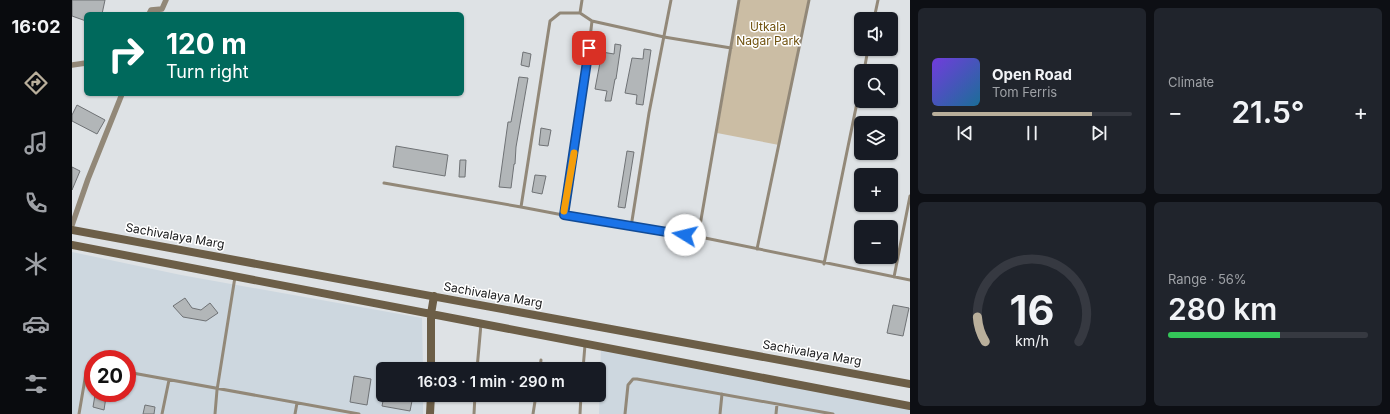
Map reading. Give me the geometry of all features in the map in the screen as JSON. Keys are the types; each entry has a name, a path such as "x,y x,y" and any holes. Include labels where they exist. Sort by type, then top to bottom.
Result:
{"main road":[{"name":"Sachivalaya Marg","path":"72,230 910,384"},
{"path":"72,245 431,314 481,322 910,406"},
{"path":"431,362 431,314 434,296"},
{"path":"430,414 431,402"}],"street":[{"path":"150,12 151,10 162,9 166,0"},
{"path":"72,65 84,63"},
{"path":"72,225 88,179 121,96"}],"lane":[{"path":"580,13 582,0"},
{"path":"631,227 649,114 671,0"},
{"path":"698,237 739,0"},
{"path":"757,249 809,0"},
{"path":"875,12 878,0"},
{"path":"521,207 550,22 560,13 580,13 592,21 664,37 731,48"},
{"path":"564,215 584,89 592,21"},
{"path":"824,264 856,108"},
{"path":"384,183 631,227 698,237 824,264 910,280"},
{"path":"894,277 910,196"},
{"path":"215,414 217,390 235,276"},
{"path":"478,362 481,322"},
{"path":"584,362 585,343"},
{"path":"136,374 217,390 359,414"},
{"path":"625,414 628,385 633,379 642,379 832,414"},
{"path":"162,414 169,380"},
{"path":"79,414 84,385"},
{"path":"720,414 722,394"},
{"path":"474,414 475,402"},
{"path":"533,414 535,402"},
{"path":"580,414 581,402"},
{"path":"295,414 297,403"},
{"path":"776,414 777,404"}],"shaded area":[{"path":"72,252 181,275 422,318 423,362 376,362 376,402 423,402 423,414 72,414"},
{"path":"601,348 910,408 910,414 599,414 599,402 606,402 606,362 601,362"}],"green space":[{"name":"Utkala Nagar Park","path":"740,0 808,0 779,145 717,133"}],"building":[{"path":"72,0 105,0 102,12 84,12 84,20 72,16"},
{"path":"615,44 621,45 616,79 611,101 605,101 607,91 595,89 602,52 614,54"},
{"path":"644,49 651,50 643,105 636,104 637,95 625,93 632,58 643,59"},
{"path":"523,52 531,54 529,67 521,65"},
{"path":"519,77 528,78 516,147 511,188 499,187 508,122 511,122"},
{"path":"77,105 105,120 97,134 72,121 72,115"},
{"path":"541,128 551,130 548,146 539,145"},
{"path":"396,146 448,155 445,176 393,167"},
{"path":"627,151 634,152 625,208 618,207"},
{"path":"460,160 466,160 465,177 459,177"},
{"path":"72,167 80,171 72,190"},
{"path":"535,175 546,176 542,194 532,192"},
{"path":"185,298 192,308 201,310 210,303 218,313 206,321 183,317 173,306"},
{"path":"893,305 909,308 903,336 887,333"},
{"path":"354,376 371,379 367,405 350,402"},
{"path":"94,402 105,402 104,410 93,407"},
{"path":"383,402 412,402 410,411 382,406"},
{"path":"145,405 155,407 154,414 143,414"}],"slow traffic":[{"path":"564,211 574,153"}],"route":[{"path":"589,48 564,215 685,235"}]}
